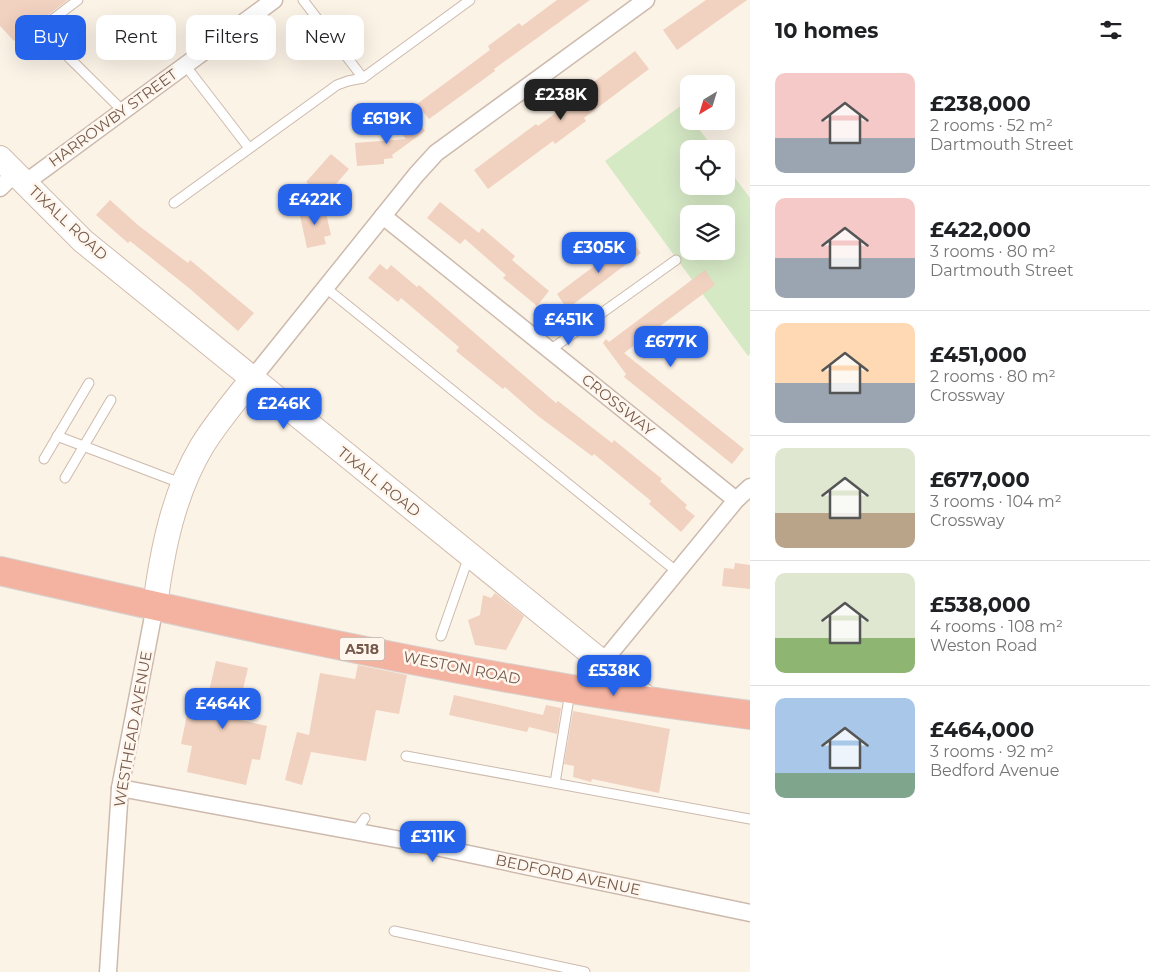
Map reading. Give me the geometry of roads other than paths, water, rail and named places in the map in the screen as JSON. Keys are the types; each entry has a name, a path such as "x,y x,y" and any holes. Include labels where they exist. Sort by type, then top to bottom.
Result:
{"highway":[{"name":"WESTON ROAD","path":"0,570 155,606 356,648 570,689 750,716"}],"street":[{"name":"HARROWBY STREET","path":"10,176 123,111 274,0"},
{"path":"155,606 161,561 184,484 202,445 252,379 416,175 436,153 637,3"},
{"name":"TIXALL ROAD","path":"10,176 83,241 650,701"},
{"name":"CROSSWAY","path":"383,216 736,500"},
{"path":"603,662 676,571 736,500 750,487"},
{"name":"WESTHEAD AVENUE","path":"108,972 120,788 155,606"},
{"name":"BEDFORD AVENUE","path":"120,788 407,841 750,913"}],"lane":[{"path":"78,0 40,29 123,111"},
{"path":"303,0 363,78"},
{"path":"174,203 338,86 348,81 363,78 470,0"},
{"path":"186,65 249,148"},
{"path":"550,350 676,260"},
{"path":"326,288 676,571"},
{"path":"44,459 89,383"},
{"path":"65,478 112,400"},
{"path":"57,436 184,484"},
{"path":"442,636 469,556"},
{"path":"555,783 570,689"},
{"path":"406,756 750,819"},
{"path":"355,832 365,818"},
{"path":"394,931 585,972"}]}
